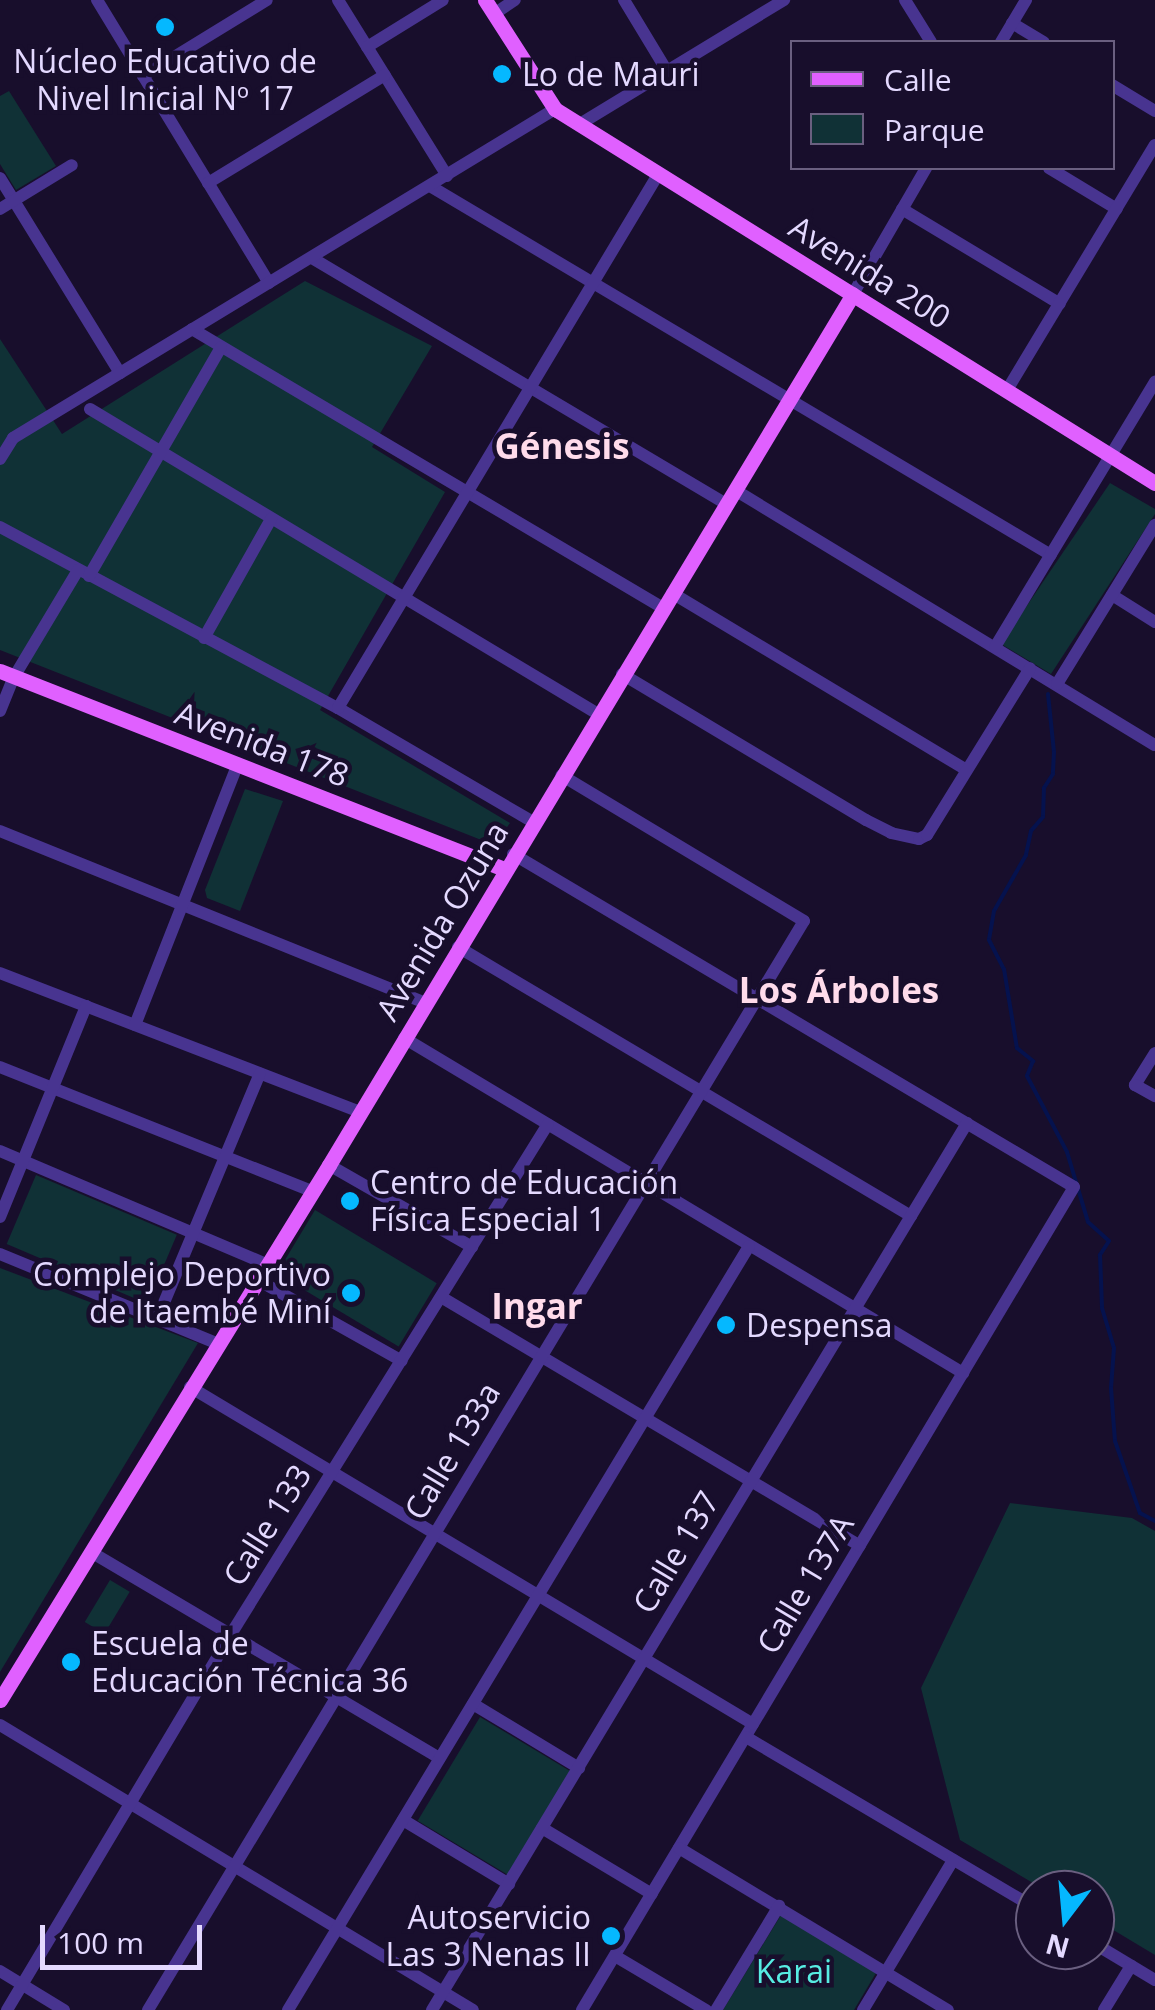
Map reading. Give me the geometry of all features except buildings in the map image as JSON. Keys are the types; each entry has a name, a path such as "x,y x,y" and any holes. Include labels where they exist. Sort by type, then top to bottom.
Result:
{"main road":[{"path":"489,7 554,109"},
{"name":"Avenida 200","path":"554,109 1155,483"},
{"name":"Avenida Ozuna","path":"0,1700 216,1343 329,1165 853,294"},
{"name":"Avenida 178","path":"7,674 238,764 509,861"}],"street":[{"path":"96,0 269,283"},
{"path":"143,76 266,0"},
{"path":"338,0 448,176"},
{"path":"367,46 443,0"},
{"path":"489,7 515,0"},
{"path":"624,0 667,71"},
{"path":"580,124 764,5 784,0"},
{"path":"905,0 929,40"},
{"path":"1002,40 1026,0"},
{"path":"1012,23 1041,40"},
{"path":"208,183 385,75"},
{"path":"1115,87 1155,111"},
{"path":"0,459 13,438 554,109"},
{"path":"1007,390 1155,145"},
{"path":"0,209 72,165"},
{"name":"Avenida Ozuna","path":"853,294 925,170"},
{"path":"1052,170 1117,209"},
{"path":"338,708 659,174"},
{"path":"0,178 120,373"},
{"path":"430,186 1051,555"},
{"path":"902,210 1060,304"},
{"path":"312,258 726,504"},
{"path":"192,330 468,492 966,770"},
{"path":"0,711 7,674 84,573 161,452 221,346"},
{"path":"996,646 1155,382"},
{"path":"90,409 598,714"},
{"path":"734,490 1155,745"},
{"path":"204,638 271,518"},
{"path":"1057,684 1155,526"},
{"path":"0,527 338,708 532,822"},
{"path":"1112,595 1155,622"},
{"path":"622,674 866,820 909,839 927,834 1030,668"},
{"path":"136,1025 238,764"},
{"name":"Calle 133a","path":"148,2010 804,921 562,774"},
{"path":"0,831 425,1002"},
{"path":"509,861 756,997 967,1123"},
{"path":"458,946 911,1216"},
{"path":"0,972 361,1112"},
{"path":"0,1217 86,1006"},
{"path":"404,1038 963,1373"},
{"path":"1155,1053 1136,1085 1155,1096"},
{"path":"0,1067 311,1191"},
{"path":"158,1318 260,1073"},
{"name":"Calle 137A","path":"582,2010 1074,1187 967,1123"},
{"name":"Calle 137","path":"432,2010 967,1123"},
{"name":"Calle 133","path":"7,2010 232,1634 548,1124"},
{"path":"0,1151 266,1264"},
{"path":"329,1165 472,1247"},
{"path":"288,2010 749,1246"},
{"path":"0,1254 216,1343"},
{"path":"256,1279 402,1361"},
{"path":"442,1296 860,1546"},
{"path":"190,1387 644,1659 1015,1896"},
{"path":"92,1552 440,1758"},
{"path":"473,1704 579,1768"},
{"path":"0,1726 472,2010"},
{"path":"403,1820 509,1884"},
{"path":"542,1828 652,1894"},
{"path":"680,1848 948,2010"},
{"path":"862,2010 953,1860"},
{"path":"716,2010 779,1906"},
{"path":"615,1956 706,2010"},
{"path":"1115,1956 1155,1980"},
{"path":"1104,2010 1132,1966"},
{"path":"0,1972 64,2010"}],"green space":[{"path":"9,91 56,166 16,190 0,164 0,96"},
{"path":"305,281 432,346 372,447 445,492 320,710 510,823 494,845 0,650 0,339 62,434"},
{"path":"1110,483 1155,509 1155,514 1051,674 1001,644"},
{"path":"245,789 283,801 240,911 207,898 205,890"},
{"path":"36,1175 177,1235 148,1304 7,1244"},
{"path":"315,1210 437,1283 399,1347 277,1273"},
{"path":"0,1268 198,1343 0,1672"},
{"path":"1010,1503 1132,1518 1155,1531 1155,1955 1115,1931 1115,1870 1015,1872 960,1840 921,1688"},
{"path":"110,1580 130,1592 104,1634 85,1622"},
{"path":"480,1717 571,1772 509,1875 418,1821"},
{"name":"Karai","path":"781,1915 876,1973 854,2010 723,2010"}],"waterway":[{"path":"1048,694 1054,752 1053,774 1044,788 1043,817 1031,831 1026,855 994,911 989,940 1004,969 1017,1048 1033,1061 1027,1076 1067,1152 1088,1222 1109,1241 1100,1255 1102,1308 1114,1348 1111,1388 1115,1441 1140,1513 1155,1521"}],"place":[{"name":"Núcleo Educativo de Nivel Inicial Nº 17","path":"165,27"},
{"name":"Lo de Mauri","path":"502,74"},
{"name":"Centro de Educación Física Especial 1","path":"350,1201"},
{"name":"Complejo Deportivo de Itaembé Miní","path":"351,1293"},
{"name":"Despensa","path":"726,1325"},
{"name":"Escuela de Educación Técnica 36","path":"71,1662"},
{"name":"Autoservicio Las 3 Nenas II","path":"611,1936"}],"district":[{"name":"Génesis","path":"562,446"},
{"name":"Los Árboles","path":"839,990"},
{"name":"Ingar","path":"537,1306"}]}
